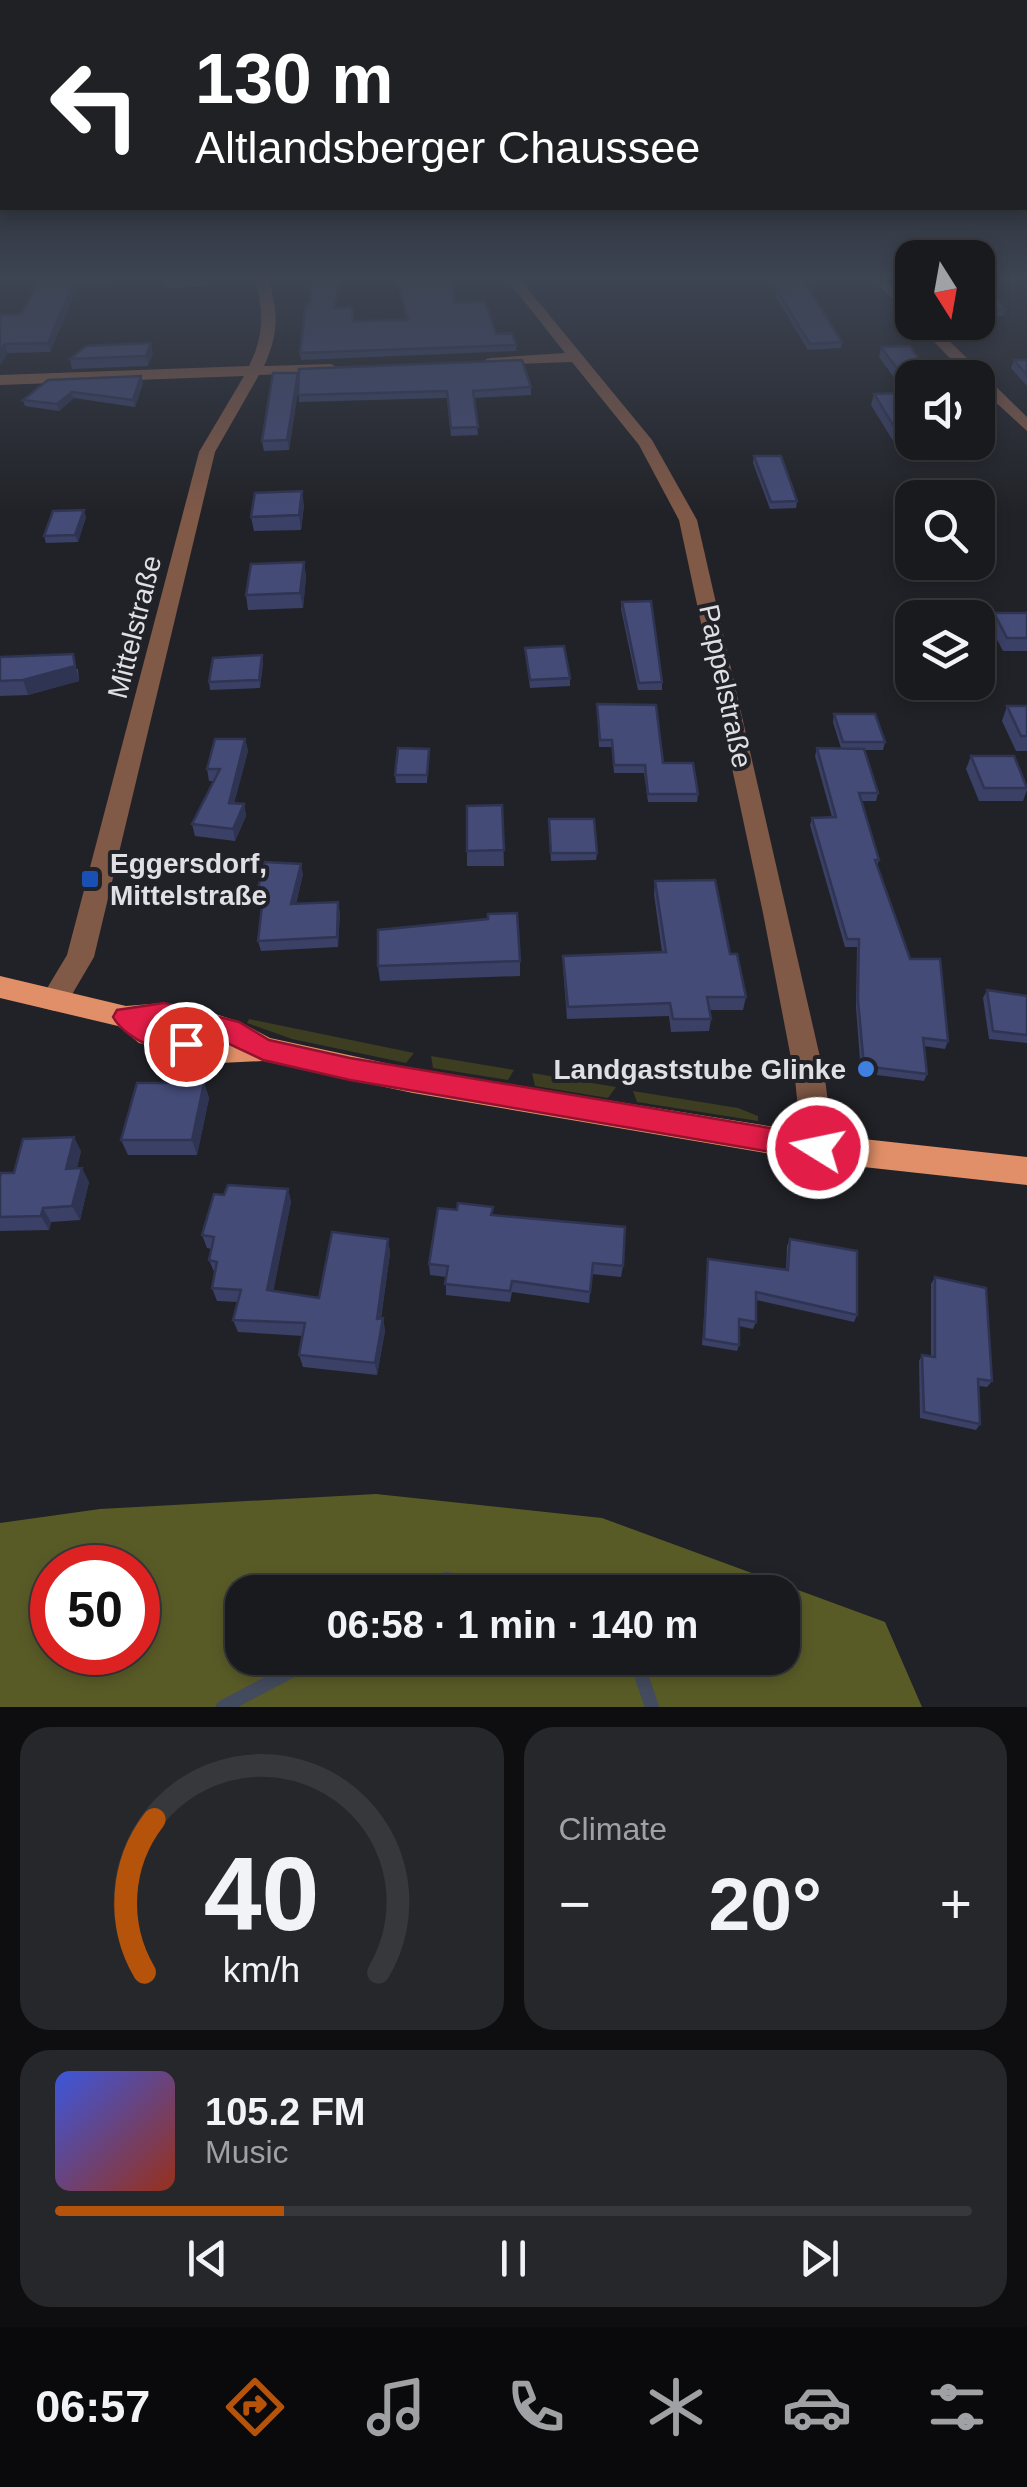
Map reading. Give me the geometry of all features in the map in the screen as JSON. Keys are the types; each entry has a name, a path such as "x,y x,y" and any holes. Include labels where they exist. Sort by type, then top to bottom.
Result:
{"main road":[{"path":"0,987 126,1017 150,1034 220,1051 263,1049 397,1078 818,1148 1027,1172"}],"street":[{"name":"Mittelstraße","path":"54,1000 80,957 207,452 218,424 263,357"},
{"path":"957,357 1027,426"},
{"path":"472,362 576,358"},
{"name":"Pappelstraße","path":"576,358 646,444 688,520 810,1078 818,1148"},
{"path":"0,380 351,368"}],"green space":[{"path":"249,1019 414,1053 406,1063 292,1039 247,1023"},
{"path":"431,1056 514,1070 508,1080 433,1068"},
{"path":"532,1073 616,1087 608,1098 535,1086"},
{"path":"633,1091 738,1108 758,1116 758,1121 637,1102"},
{"path":"376,1494 602,1518 757,1575 225,1575 225,1675 800,1675 800,1591 885,1622 922,1707 0,1707 0,1523 100,1509"}],"building":[{"path":"73,357 129,357 70,359"},
{"path":"888,357 917,357 919,360 895,360 895,366"},
{"path":"522,360 531,387 473,391 478,427 451,428 447,391 298,395 299,369"},
{"path":"1014,360 1027,360 1027,375"},
{"path":"273,373 298,373 287,440 262,441"},
{"path":"141,376 133,400 72,392 57,404 23,400 48,380"},
{"path":"895,393 895,428 874,394"},
{"path":"754,456 781,456 797,501 771,502"},
{"path":"302,491 299,515 251,517 255,493"},
{"path":"84,510 75,535 44,536 53,511"},
{"path":"304,562 300,593 246,595 251,564"},
{"path":"651,601 662,682 639,683 622,602"},
{"path":"995,613 1027,613 1027,638 1007,638"},
{"path":"564,646 570,678 530,680 525,648"},
{"path":"73,654 75,666 23,680 0,681 0,657"},
{"path":"262,655 259,680 209,682 213,658"},
{"path":"597,704 656,705 663,763 693,763 698,794 648,794 645,765 614,765 612,740 600,740"},
{"path":"1007,706 1027,706 1027,736 1021,736"},
{"path":"834,714 875,714 885,742 843,742"},
{"path":"215,739 245,739 229,803 244,804 233,829 192,824 220,769 207,769"},
{"path":"398,748 429,749 427,775 395,775"},
{"path":"817,748 864,749 878,793 859,793 879,860 875,860 910,959 940,959 948,1041 923,1038 927,1074 864,1066 858,1000 859,939 847,939 812,818 836,817"},
{"path":"971,756 1014,756 1027,788 984,788"},
{"path":"502,805 504,850 467,851 467,806"},
{"path":"549,819 594,819 597,853 551,853"},
{"path":"265,862 301,864 291,904 338,902 337,937 258,941 264,888 258,888"},
{"path":"715,880 730,954 737,954 746,997 707,997 711,1019 673,1019 670,1003 568,1007 563,956 666,952 655,881"},
{"path":"517,913 520,961 378,966 378,930"},
{"path":"987,990 1027,996 1027,1035 993,1031"},
{"path":"137,1083 204,1083 192,1140 121,1140"},
{"path":"74,1137 66,1169 82,1168 72,1206 43,1208 41,1216 0,1217 1,1173 14,1173 23,1139"},
{"path":"228,1185 288,1189 267,1290 319,1298 332,1232 388,1239 377,1319 383,1318 375,1363 299,1355 305,1323 233,1320 241,1290 212,1288 217,1262 209,1260 214,1237 202,1235 214,1194 224,1195"},
{"path":"458,1203 493,1207 491,1215 625,1227 623,1266 593,1263 590,1292 512,1281 510,1291 445,1284 448,1266 429,1264 438,1208 457,1210"},
{"path":"790,1239 857,1251 857,1315 756,1292 756,1322 739,1319 739,1345 704,1339 708,1259 788,1270"},
{"path":"935,1277 986,1288 992,1381 978,1379 980,1424 924,1412 922,1355 935,1357"}],"waterway":[{"path":"223,1707 284,1675"},
{"path":"641,1675 652,1707"}],"place":[{"name":"Eggersdorf, Mittelstraße","path":"90,879"},
{"name":"Landgaststube Glinke","path":"866,1069"}],"route":[{"path":"186,1044 150,1034 126,1017 164,1014 200,1020 230,1030 263,1049 350,1069 818,1148"}]}
